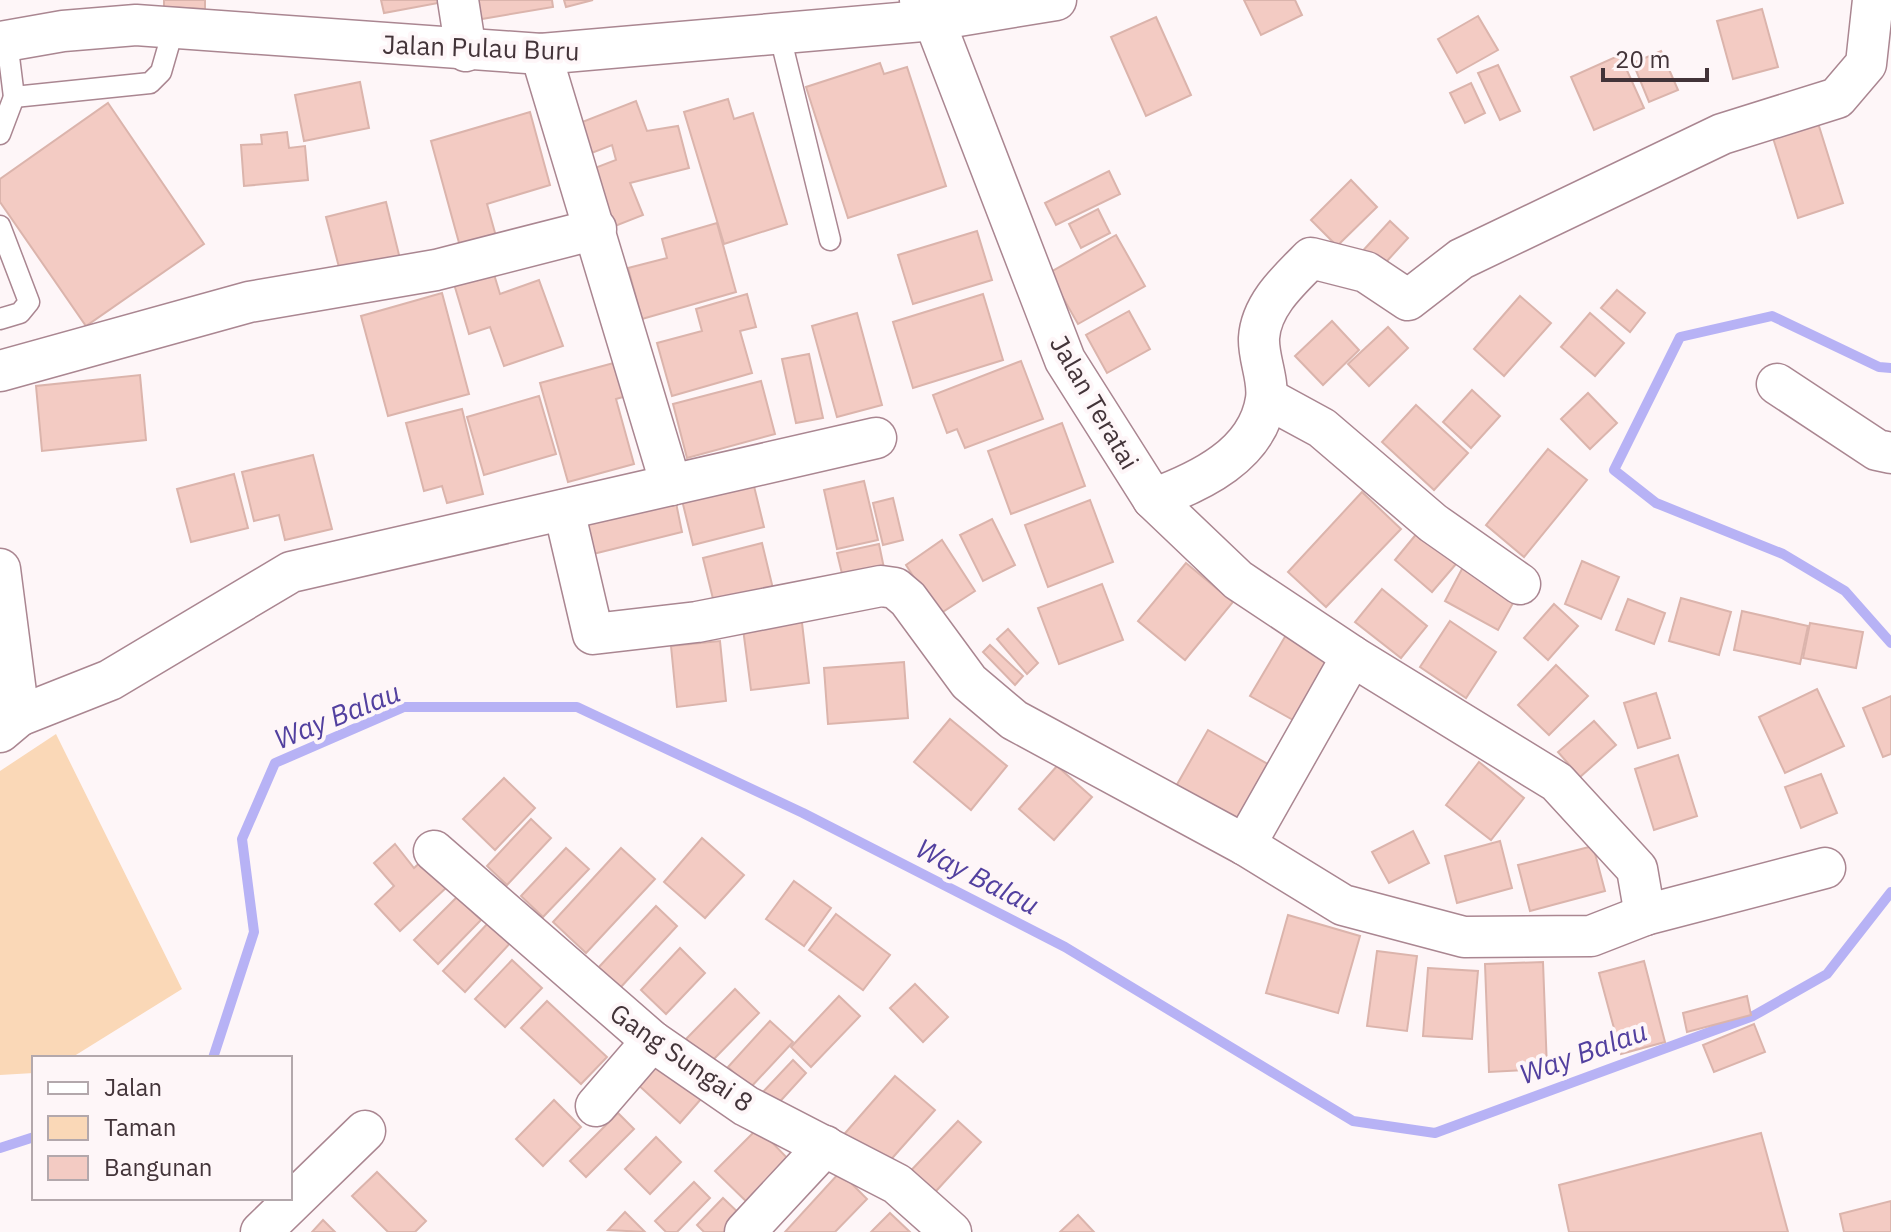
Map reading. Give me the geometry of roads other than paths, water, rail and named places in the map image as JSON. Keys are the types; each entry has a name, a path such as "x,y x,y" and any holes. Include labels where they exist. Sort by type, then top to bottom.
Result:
{"street":[{"path":"458,0 466,51"},
{"name":"Jalan Pulau Buru","path":"4,41 151,17 466,51 541,54 780,36 927,10 1056,0"},
{"path":"1153,499 1198,482 1224,464 1252,434 1267,398 1259,336 1274,296 1311,258 1366,272 1408,300 1461,259 1722,134 1837,98 1866,64 1873,0"},
{"name":"Jalan Teratai","path":"927,10 1065,360 1153,499 1201,549 1238,580 1352,656 1557,782 1637,869 1645,915"},
{"path":"541,54 671,485"},
{"path":"0,371 249,302 436,270 596,229"},
{"path":"1777,384 1877,450 1891,453"},
{"path":"1267,398 1322,428 1433,523 1520,584"},
{"path":"0,569 10,724 110,680 291,572 876,438"},
{"path":"564,510 593,634 697,622 881,586 895,588 908,599 969,682 1014,720 1245,845 1343,905 1464,937 1591,936 1645,915 1825,868"},
{"path":"1245,845 1352,656"},
{"name":"Gang Sungai 8","path":"434,851 652,1041 746,1106 897,1184 951,1232"},
{"path":"596,1106 652,1041"},
{"path":"261,1232 365,1131"},
{"path":"745,1232 825,1146"}],"lane":[{"path":"14,97 150,83 161,72 151,17"},
{"path":"780,36 830,240"},
{"path":"0,134 14,97 4,41"},
{"path":"0,226 29,302 20,313 0,319"}],"waterway":[{"name":"Way Balau","path":"1891,368 1879,367 1772,316 1680,337 1614,470 1656,503 1783,554 1845,591 1891,643"},
{"name":"Way Balau","path":"214,1056 254,932 242,839 275,763 404,707 577,707 803,813 1065,947 1353,1121 1435,1133 1753,1016 1827,974 1891,892"},
{"name":"Way Balau","path":"0,1148 32,1138"}]}
